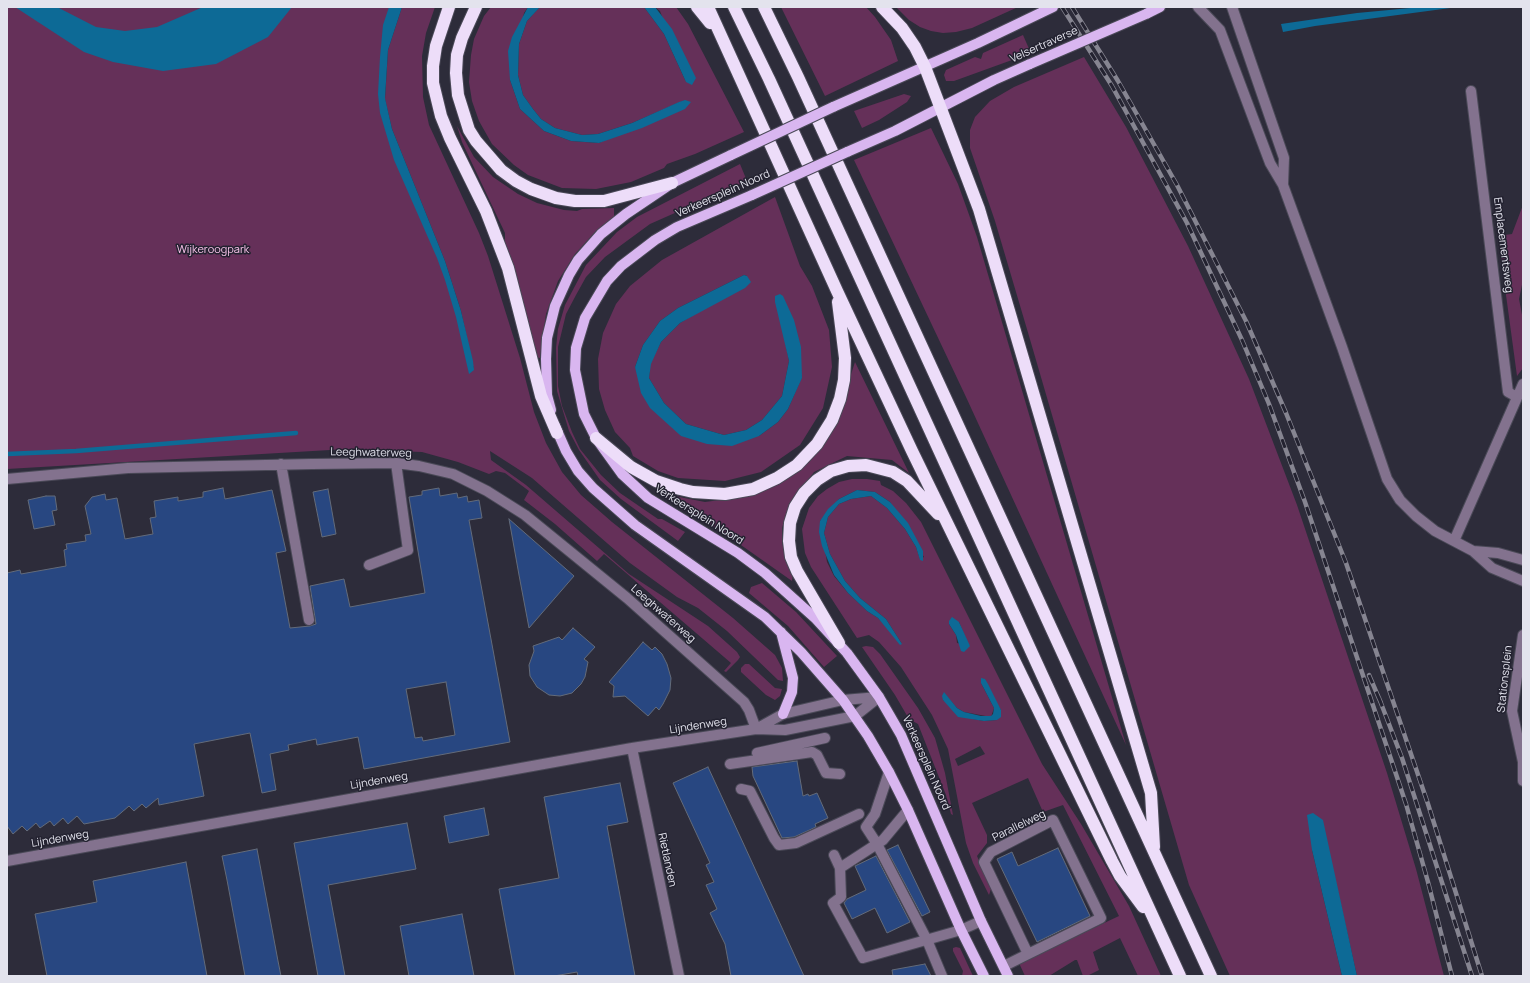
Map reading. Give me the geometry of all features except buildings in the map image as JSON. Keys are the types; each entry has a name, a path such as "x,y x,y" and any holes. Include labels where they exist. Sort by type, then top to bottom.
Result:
{"highway":[{"path":"449,7 436,46 433,66 433,83 441,116 450,138 486,211 503,254 541,396 557,433"},
{"path":"476,7 462,38 458,55 456,73 458,95 464,116 472,135 501,170 516,181 532,188 556,198 575,201 604,201 672,183"},
{"path":"697,7 721,36"},
{"path":"708,7 837,291 947,524 1115,866 1158,929"},
{"path":"734,7 769,79 1180,976"},
{"path":"764,7 802,84 1210,976"},
{"path":"882,7 902,28 915,47 925,67 979,209 1120,683 1151,793 1155,854"},
{"path":"596,438 631,467 656,481 693,492 725,494 753,489 777,478 797,465 818,444 832,420 840,399 844,380 845,358 837,291"},
{"path":"839,643 797,571 791,557 789,541 790,523 795,508 804,493 817,480 827,474 848,466 866,465 883,468 907,481 947,524"}],"main road":[{"path":"984,976 961,930 908,810 889,772 855,716 843,700 781,632 765,617 724,586 635,525 614,508 578,471 557,433 548,395 546,359 550,322 561,292 578,260 601,234 626,214 672,183 833,107 925,67 1053,7"},
{"name":"Velsertraverse","path":"940,108 1030,64 1160,7"},
{"name":"Verkeersplein Noord","path":"940,108 895,131 677,227 655,240 621,266 607,281 596,298 580,333 576,348 576,370 584,414 596,438 622,474 648,498 738,553 804,607 839,643 879,697 901,735 981,921"},
{"path":"781,632 794,678 792,692 783,714"},
{"path":"981,921 1008,976"}],"street":[{"path":"1198,7 1220,30 1270,163 1283,185 1342,347 1387,479 1400,500 1416,516 1435,531 1474,550 1498,553 1523,560"},
{"path":"1232,7 1284,158 1283,185"},
{"name":"Emplacementsweg","path":"1471,92 1508,392 1517,396"},
{"path":"1454,541 1523,384"},
{"path":"369,565 408,550 396,463"},
{"name":"Leeghwaterweg","path":"7,479 128,468 281,464 396,463 419,466 452,474 487,491 525,515 627,598 724,683 746,706 756,729"},
{"path":"281,464 309,620"},
{"path":"1474,550 1492,568 1523,581"},
{"name":"Stationsplein","path":"1523,634 1512,711 1518,729 1523,761 1523,781"},
{"name":"Lijndenweg","path":"756,729 783,714 843,700 879,697"},
{"name":"Lijndenweg","path":"7,861 632,748 756,729 785,730 855,716 879,697"},
{"path":"825,738 730,761 812,752 817,755 826,773 840,774"},
{"name":"Rietlanden","path":"632,748 679,976"},
{"path":"889,772 875,814 866,827 877,844 927,940 942,976"},
{"path":"741,789 750,791 779,845 796,843 860,814"},
{"path":"840,868 883,840 908,810"},
{"name":"Parallelweg","path":"1004,966 1101,918 1053,820 991,852 984,862 1028,954"},
{"path":"834,855 840,868 841,897 833,903 862,958 961,930 981,921"}],"green space":[{"name":"Wijkeroogpark","path":"7,7 399,7 387,41 383,84 386,123 442,261 474,370 461,311 445,261 392,129 385,99 388,50 402,7 435,7 426,33 422,56 423,97 429,125 479,233 488,256 520,358 534,412 546,443 562,472 581,495 612,522 733,618 775,655 782,668 783,681 778,680 727,631 698,608 677,597 630,563 532,478 490,451 491,460 526,485 629,574 708,626 737,652 740,657 738,660 726,672 724,671 731,663 604,554 597,561 555,524 524,500 529,491 505,473 496,471 489,474 458,462 422,452 347,449 7,469"},
{"path":"491,7 528,7 524,13 510,80 520,109 544,131 571,141 599,143 685,100 632,123 598,134 582,135 555,128 541,119 523,95 518,75 519,44 527,21 540,7 644,7 664,34 686,82 660,11 655,7 676,7 688,24 744,132 695,154 667,164 664,168 631,182 596,189 562,188 528,175 514,165 492,144 479,121 472,101 469,82 474,39 484,16"},
{"path":"781,7 866,7 891,40 898,61 825,96"},
{"path":"896,7 1018,7 972,28 956,32 943,33 920,27 909,20"},
{"path":"1023,35 1030,51 1012,60 954,81 946,81 944,75 946,70 975,57 981,59 983,53"},
{"path":"1084,57 1126,127 1188,246 1249,379 1297,505 1387,773 1416,869 1444,976 1357,976 1333,870 1312,850 1342,976 1230,976 1189,885 995,221 970,148 970,130 975,117 990,101 1014,87"},
{"path":"904,94 911,96 907,102 879,120 862,128 854,111"},
{"path":"457,126 474,157 493,177 518,194 537,203 564,210 577,211 582,209 614,208 614,217 596,231 575,254 558,281 546,314 540,358 536,357 505,242 505,233 462,142"},
{"path":"931,128 958,184 977,237 1126,745 966,397 854,160"},
{"path":"740,164 747,181 650,224 605,257 586,277 566,314 558,347 558,386 562,406 580,449 601,475 620,493 658,519 662,519 685,532 678,541 621,499 600,480 579,450 569,431 557,391 556,348 558,329 565,305 586,265 617,232 637,217"},
{"path":"775,197 800,266 812,286 829,330 832,367 823,408 800,445 761,472 725,481 678,478 658,471 633,456 630,448 615,432 605,410 599,389 598,359 603,333 616,304 630,286 662,260","holes":["744,275 747,276 706,307 680,323 661,342 650,364 649,378 664,403 686,424 724,435 746,430 762,420 782,396 789,361 785,341 802,377 788,409 778,422 759,436 681,436 635,367 643,345 660,321 678,308"]},
{"path":"1523,205 1523,280 1519,299 1523,320 1523,368 1517,376 1498,236 1512,234"},
{"path":"855,362 909,473 892,460 847,456 814,472 790,503 782,528 782,542 786,561 793,574 792,581 731,538 659,493 705,502 742,497 789,475 843,399"},
{"path":"852,479 880,481 881,485 893,491 906,503 921,522 1042,764 1081,824 1129,906 1161,976 1138,976 1120,938 1093,952 1099,970 1087,976 1083,976 1077,960 1075,960 1049,976 1025,976 1019,963 1119,916 1063,805 1043,812 1028,778 972,803 987,835 987,843 977,856 991,889 989,895 973,863 966,843 948,749 932,715 901,667 879,642 869,635 857,638 811,567 805,553 802,529 809,508 818,496 839,482","holes":["857,490 875,492 890,502 924,557 920,559 916,547 905,529 887,508 871,496 851,499 839,504 828,517 824,533 830,554 845,581 860,598 886,619 902,644 878,618 867,611 848,593 834,576 827,562 820,521 839,499","959,622 970,646 957,643 956,635 949,624","981,683 1001,710 997,720 984,721 973,719 943,700 944,693 957,708 964,712 991,717 994,708","980,746 985,754 958,766 955,759"]},
{"path":"762,583 796,612 837,656 824,667 788,626 749,593 751,587"},
{"path":"862,647 873,647 880,654 918,708 935,738 945,773 953,815 951,814 946,795 918,724 909,719 895,695"},
{"path":"745,664 749,664 775,688 782,689 780,696 775,700 766,695 741,672 741,668"},
{"path":"953,948 960,948 973,976 962,976 963,971 953,951"}],"water":[{"path":"15,7 57,7 96,27 125,31 157,27 203,7 292,7 268,37 216,64 163,71 113,62 84,52"},
{"path":"389,7 402,7 388,50 385,98 392,129 445,261 461,311 473,361 474,370 469,374 456,317 445,280 437,258 394,160 380,113 378,94 380,57 383,25"},
{"path":"528,7 540,7 527,21 519,44 518,75 523,95 541,119 555,128 582,135 598,134 632,123 679,102 685,100 691,102 685,109 642,128 599,143 571,141 544,131 520,109 510,80 508,51 512,37"},
{"path":"644,7 655,7 672,29 696,78 692,85 686,82 664,34"},
{"path":"1421,7 1458,7 1315,26 1283,32 1281,24 1357,13"},
{"path":"744,275 747,276 751,282 745,288 680,323 661,342 651,364 649,378 664,403 686,424 724,435 746,430 762,420 782,396 789,361 775,302 775,296 780,294 783,296 794,320 801,347 802,378 788,409 778,422 759,436 732,446 707,444 681,436 650,408 641,393 635,367 643,345 660,321 678,308"},
{"path":"857,490 875,492 890,502 908,523 923,551 923,561 920,560 916,547 905,529 887,508 871,496 851,499 839,504 828,517 824,533 830,554 845,581 860,598 886,619 902,644 900,645 878,618 867,611 848,593 834,575 822,546 819,532 820,521 828,509 839,499"},
{"path":"952,617 959,622 970,646 964,652 961,651 956,635 949,624"},
{"path":"981,678 985,679 988,684 1001,710 1001,717 997,720 984,721 958,717 943,700 942,696 944,692 957,708 964,712 981,716 991,716 993,714 994,708 981,683"},
{"path":"1313,813 1323,820 1357,976 1342,976 1312,850 1307,815"}],"waterway":[{"path":"7,454 76,451 296,433"}],"railway":[{"path":"1062,7 1112,86 1187,223 1242,340 1269,404 1305,502 1406,804 1452,976"},
{"path":"1072,7 1118,81 1177,185 1246,321 1286,413 1346,563 1428,804 1482,976"},
{"path":"1369,675 1381,703"},
{"path":"1379,698 1402,758 1472,976"}]}
